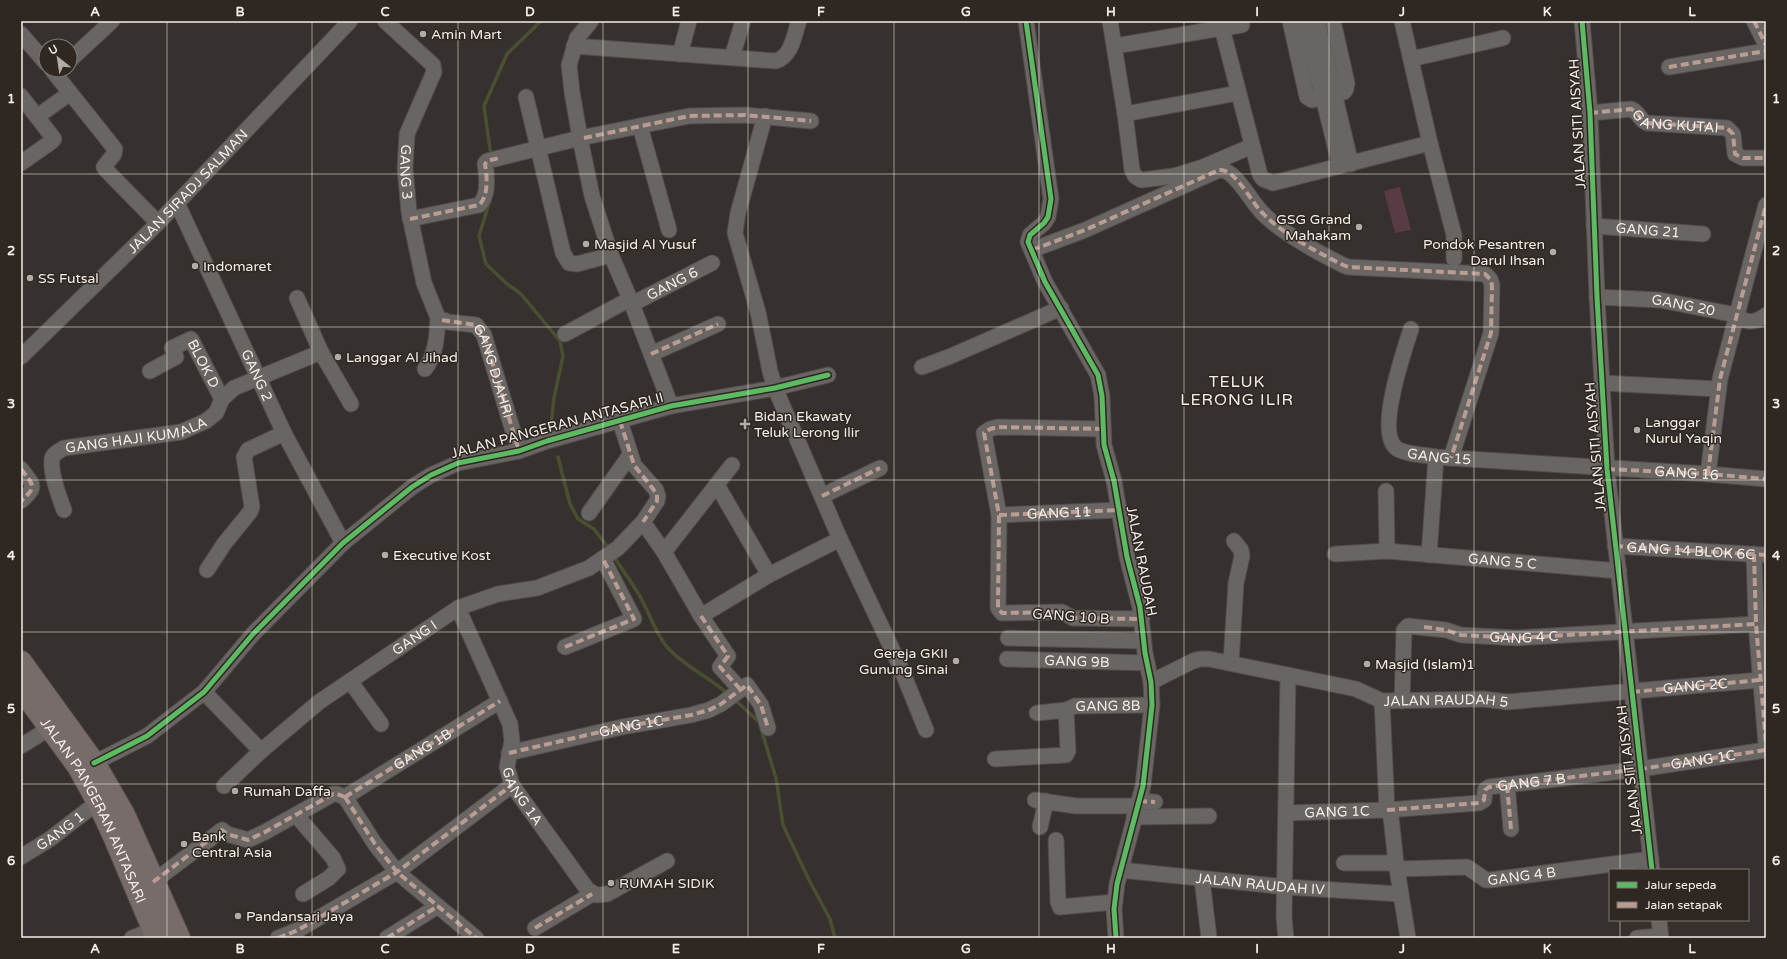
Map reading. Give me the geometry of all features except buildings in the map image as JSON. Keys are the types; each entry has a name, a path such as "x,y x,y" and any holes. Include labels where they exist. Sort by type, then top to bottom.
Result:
{"highway":[{"name":"JALAN PANGERAN ANTASARI","path":"21,662 94,763 124,815 179,938"},
{"name":"JALAN PANGERAN ANTASARI","path":"21,688 78,766 98,802 114,836 155,934"}],"street":[{"path":"78,53 112,21"},
{"name":"JALAN SIRADJ SALMAN","path":"21,357 158,224 350,21"},
{"name":"GANG 3","path":"385,21 433,65 434,72 407,134 405,168 410,219 424,283 440,319"},
{"name":"JALAN PANGERAN ANTASARI II","path":"592,21 582,30 574,46 570,59 569,73 580,138 592,196 611,255 631,301 670,406"},
{"path":"680,54 689,21"},
{"path":"732,57 743,21"},
{"path":"574,46 776,61 787,55 798,21"},
{"path":"1026,21 1051,198 1048,217 1044,223 1028,238 1028,242 1032,250 1085,230 1223,169 1232,174 1259,210 1271,221 1343,265 1348,267 1484,274 1490,279 1492,285 1491,333 1444,458 1429,555"},
{"path":"1110,21 1115,46 1132,170 1135,176 1140,180 1186,173 1252,146"},
{"path":"1290,21 1307,97 1312,100 1329,97 1344,92 1347,88 1333,21"},
{"path":"1304,21 1316,44 1346,165"},
{"path":"1316,44 1317,21"},
{"path":"1402,21 1430,143 1454,235 1454,259"},
{"name":"JALAN SITI AISYAH","path":"1582,21 1590,113 1596,298 1607,468 1652,864"},
{"path":"1754,21 1766,45"},
{"path":"1115,46 1242,25"},
{"path":"1222,28 1260,175 1268,182 1273,183 1430,143"},
{"path":"21,34 38,53"},
{"path":"1411,59 1503,38"},
{"path":"1669,67 1766,51"},
{"path":"59,78 115,149 114,154 104,167 106,170 158,224"},
{"path":"38,116 70,93"},
{"path":"1125,114 1238,93"},
{"path":"21,96 54,138 51,142 21,163"},
{"path":"526,97 562,253 566,260 570,263 577,264 611,255"},
{"name":"GANG KUTAI","path":"1590,113 1631,109 1637,112 1643,122 1647,124 1727,128 1733,134 1735,154 1743,158 1766,158"},
{"path":"410,219 479,205 483,200 488,177 485,165 493,160 580,138 689,116 723,114 765,116 811,121"},
{"path":"765,116 738,213 735,233 758,312 770,370 775,388 840,539 900,666 926,730"},
{"path":"640,126 670,230"},
{"name":"GANG 2","path":"177,203 284,433 343,543"},
{"path":"1708,474 1718,390 1736,315 1766,205"},
{"name":"GANG 21","path":"1594,226 1703,234"},
{"name":"JALAN RAUDAH","path":"1032,250 1045,282 1098,375 1102,396 1104,445 1120,510 1127,557 1142,619 1143,641 1152,682 1152,705 1146,762 1137,808 1120,870 1115,902 1116,938"},
{"name":"GANG 6","path":"565,334 712,263"},
{"path":"297,298 321,352 351,404"},
{"name":"GANG 20","path":"1596,298 1660,300 1736,315 1745,320 1752,321 1759,321 1766,315"},
{"path":"922,366 951,356 1060,308"},
{"path":"425,369 430,363 440,319"},
{"name":"GANG DJAHRI","path":"440,319 476,325 484,335 519,451"},
{"path":"651,354 718,324"},
{"name":"GANG 15","path":"1410,330 1392,394 1390,437 1392,443 1398,449 1444,458 1607,468"},
{"name":"BLOK D","path":"150,371 176,357 172,348 191,339 222,398"},
{"name":"GANG HAJI KUMALA","path":"64,510 56,488 52,458 55,453 64,448 181,432 206,421 216,413 222,398 234,388 321,352"},
{"name":"JALAN PANGERAN ANTASARI II","path":"94,763 147,736 204,692 253,634 343,543 412,487 431,475 458,463 519,451 547,441 670,406 775,388 828,375"},
{"path":"1602,383 1718,390"},
{"name":"GANG I","path":"224,786 261,751 319,702 458,608 498,594 537,588 589,568 618,548 643,522 657,501 657,494 634,465 620,421"},
{"path":"999,515 984,440 984,432 998,427 1103,429"},
{"path":"206,570 224,544 250,512 252,507 244,457 248,450 284,433"},
{"path":"589,513 630,455"},
{"path":"664,552 732,465"},
{"path":"822,496 880,468"},
{"name":"GANG 16","path":"1607,468 1766,479"},
{"path":"21,469 33,487 31,492 21,501"},
{"path":"717,485 769,575"},
{"path":"1386,491 1387,551"},
{"name":"GANG 11","path":"999,515 1120,510"},
{"name":"GANG 10 B","path":"999,515 998,605 1001,612 1062,612 1073,618 1142,619"},
{"path":"643,522 664,552 700,616 728,656 720,667 761,705 768,728"},
{"path":"700,616 769,575 840,539"},
{"path":"1231,662 1236,582 1242,556 1241,550 1234,541"},
{"name":"GANG 14 BLOK 6C","path":"1615,546 1760,554"},
{"name":"GANG 5 C","path":"1334,554 1387,551 1619,571"},
{"path":"1760,554 1756,624 1766,744"},
{"path":"565,647 634,619 604,558"},
{"name":"GANG 1A","path":"458,608 510,724 512,736 507,767 512,785 585,887 592,894"},
{"name":"GANG 4 C","path":"1402,701 1404,630 1408,626 1446,630 1461,635 1504,638 1536,638 1756,624"},
{"path":"1008,638 1143,641"},
{"name":"GANG 9B","path":"1007,659 1147,663"},
{"name":"JALAN RAUDAH 5","path":"1152,682 1200,659 1231,662 1356,689 1382,701 1483,699 1507,702 1632,692"},
{"path":"1286,938 1284,917 1286,887 1288,675"},
{"name":"GANG 2C","path":"1632,692 1760,680"},
{"path":"350,682 381,724"},
{"name":"GANG 1C","path":"509,753 622,727 691,715 709,710 725,701 742,688"},
{"path":"204,692 261,751"},
{"name":"GANG 1B","path":"345,797 500,701"},
{"path":"1382,701 1387,810 1391,817 1396,866 1408,938"},
{"name":"GANG 8B","path":"1037,713 1066,710 1075,706 1152,705"},
{"name":"GANG 8B","path":"995,759 1066,755 1068,750 1066,710"},
{"path":"21,746 50,728"},
{"name":"GANG 1C","path":"1640,769 1766,750"},
{"name":"GANG 7 B","path":"1387,810 1478,803 1484,800 1486,788 1640,769"},
{"path":"278,938 298,930 397,872 512,785"},
{"path":"1508,785 1511,829"},
{"path":"153,882 222,830 227,834 248,840 333,794 337,794 345,797 374,844 397,872 438,906 470,936"},
{"path":"1040,827 1040,801 1076,806 1137,808 1209,816"},
{"name":"GANG 1","path":"21,857 50,839 98,802"},
{"path":"1137,808 1155,802"},
{"name":"GANG 1C","path":"1286,813 1387,810"},
{"path":"296,815 332,858 338,869 329,878 302,894"},
{"path":"1056,840 1058,902 1060,907 1115,902"},
{"path":"534,928 592,894 607,894 667,861"},
{"name":"GANG 4 B","path":"1344,863 1396,866 1467,867 1486,880 1652,864"},
{"name":"JALAN RAUDAH IV","path":"1120,870 1286,887 1400,894"},
{"path":"1202,879 1209,938"},
{"path":"387,938 438,906"},
{"path":"1637,938 1661,937 1658,921"},
{"path":"132,938 155,934"}],"shaded area":[{"path":"1400,187 1411,230 1395,233 1384,191"}],"waterway":[{"path":"491,156 484,106 507,54 541,21"},
{"path":"490,200 479,236 486,264 506,283 521,294 560,341 563,356 554,398 551,424"},
{"path":"558,457 570,504 578,519 594,529 610,550"},
{"path":"613,555 638,593 662,641 681,660 728,694"},
{"path":"734,699 759,722 776,778 783,825 810,882 830,919 835,938"}],"marked path":[{"path":"1754,21 1766,45"},
{"path":"1669,67 1766,51"},
{"path":"1590,113 1631,109 1634,110 1647,123 1727,128 1733,134 1735,154 1743,158 1766,158"},
{"path":"584,138 689,116 745,115 811,121"},
{"path":"410,219 479,205 486,191 487,180 485,164 487,161 499,158"},
{"path":"1032,250 1085,230 1219,170 1225,171 1236,179 1259,209 1276,225 1310,247 1348,267 1485,274 1490,279 1492,285 1491,333 1451,458"},
{"path":"1708,474 1720,379 1766,205"},
{"path":"442,320 476,325 484,335 519,451"},
{"path":"651,354 718,324"},
{"path":"620,421 634,465 657,494 657,501 643,522"},
{"path":"1103,429 998,427 990,429 984,433 999,515 998,608 1002,613 1062,612 1073,618 1142,619"},
{"path":"822,496 880,468"},
{"path":"21,469 32,485 30,492 21,501"},
{"path":"1607,469 1708,474 1766,479"},
{"path":"999,515 1120,510"},
{"path":"1615,546 1766,555"},
{"path":"1754,554 1756,624 1766,744"},
{"path":"565,647 634,619 603,559"},
{"path":"701,616 728,656 720,667 740,689"},
{"path":"1424,627 1446,630 1461,635 1517,638 1756,624"},
{"path":"1632,692 1760,680"},
{"path":"509,753 622,727 691,715 709,710 721,704 747,685 761,705 768,728"},
{"path":"345,797 500,701"},
{"path":"1387,810 1479,803 1484,800 1485,790 1489,787 1640,769 1766,750"},
{"path":"278,938 298,930 397,872 512,785"},
{"path":"1507,785 1511,829"},
{"path":"153,882 222,830 227,834 248,840 333,794 345,797"},
{"path":"345,797 375,844 397,872 476,938"},
{"path":"1139,801 1155,802"},
{"path":"535,928 592,894"},
{"path":"387,938 438,906"}],"cycle path":[{"path":"1026,21 1051,199 1048,217 1044,223 1030,235 1028,242 1045,282 1098,375 1102,396 1104,445 1114,481 1127,557 1140,607 1145,653 1151,682 1152,705 1143,786 1117,884 1114,909 1116,938"},
{"path":"1582,21 1590,113 1597,297 1607,469 1652,869"},
{"path":"94,763 147,736 204,692 253,634 343,543 412,487 431,475 458,463 519,451 547,441 671,406 775,388 828,375"}],"place":[{"name":"Amin Mart","path":"423,34"},
{"name":"GSG Grand Mahakam","path":"1359,227"},
{"name":"Masjid Al Yusuf","path":"586,244"},
{"name":"Pondok Pesantren Darul Ihsan","path":"1553,252"},
{"name":"Indomaret","path":"195,266"},
{"name":"SS Futsal","path":"30,278"},
{"name":"Langgar Al Jihad","path":"338,357"},
{"name":"Bidan Ekawaty Teluk Lerong Ilir","path":"745,424"},
{"name":"Langgar Nurul Yaqin","path":"1637,430"},
{"name":"Executive Kost","path":"385,555"},
{"name":"Gereja GKII Gunung Sinai","path":"956,661"},
{"name":"Masjid (Islam)1","path":"1367,664"},
{"name":"Rumah Daffa","path":"235,791"},
{"name":"Bank Central Asia","path":"184,844"},
{"name":"RUMAH SIDIK","path":"611,883"},
{"name":"Pandansari Jaya","path":"238,916"}],"district":[{"name":"TELUK LERONG ILIR","path":"1237,390"}]}
